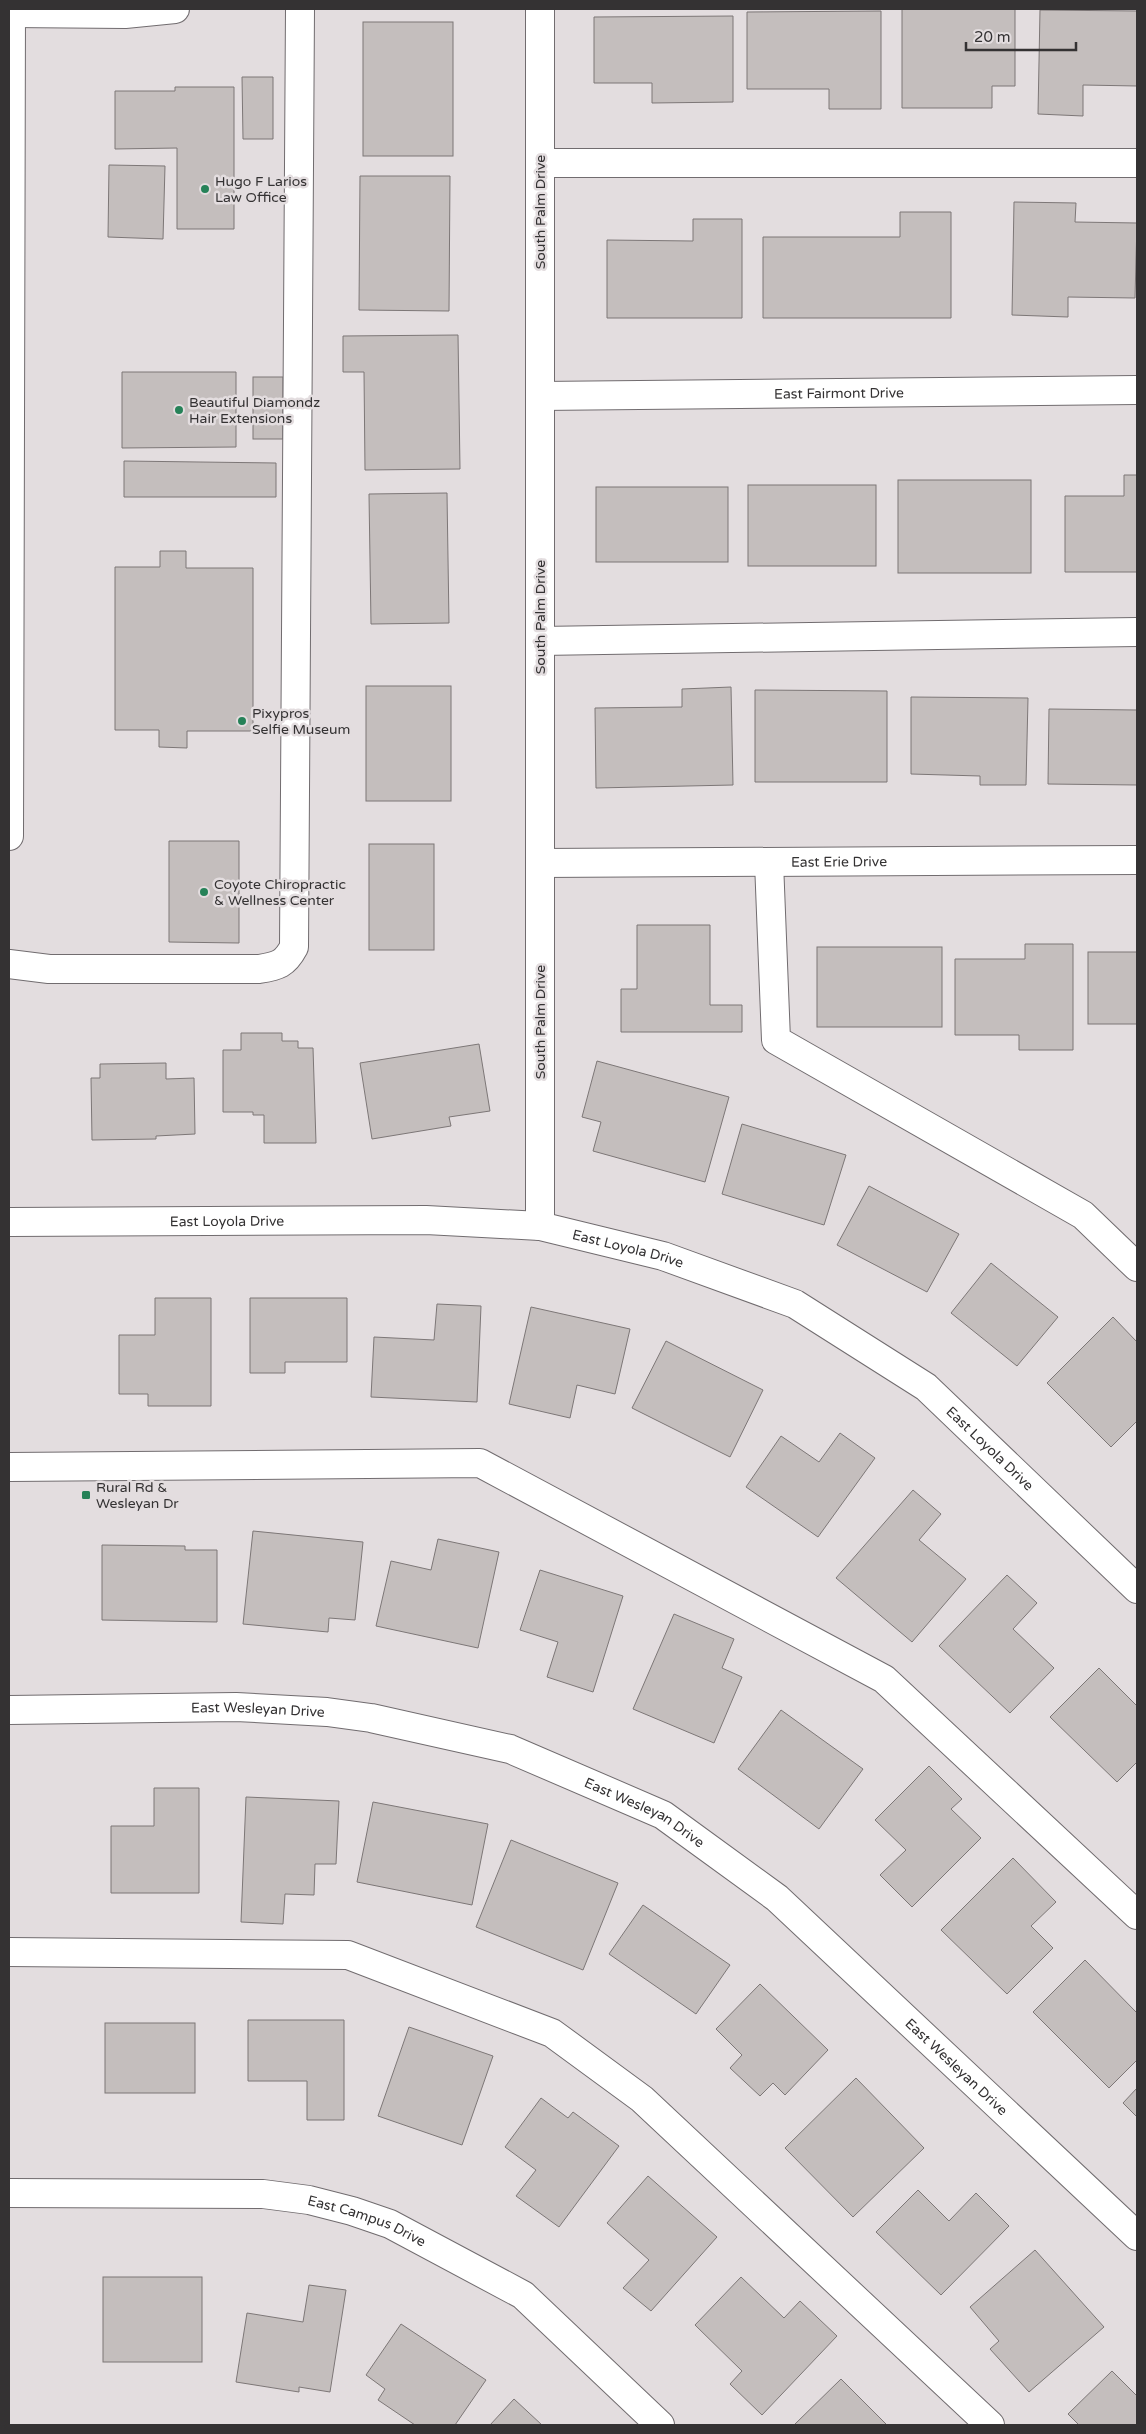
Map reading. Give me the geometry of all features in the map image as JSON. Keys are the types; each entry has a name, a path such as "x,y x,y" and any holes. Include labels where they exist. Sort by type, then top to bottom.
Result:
{"street":[{"path":"9,836 11,11 126,14 175,9"},
{"path":"9,964 49,969 259,969 275,966 287,959 294,947 300,9"},
{"name":"South Palm Drive","path":"540,9 540,1226"},
{"path":"540,163 1137,163"},
{"name":"East Fairmont Drive","path":"540,396 1137,390"},
{"path":"540,640 1137,632"},
{"name":"East Erie Drive","path":"540,863 1137,860"},
{"path":"768,862 776,1040 1083,1215 1137,1267"},
{"name":"East Loyola Drive","path":"9,1222 426,1220 540,1226 663,1256 795,1304 926,1387 1137,1589"},
{"path":"9,1468 480,1463 884,1679 1137,1915"},
{"name":"East Wesleyan Drive","path":"9,1710 236,1707 327,1712 371,1718 510,1749 663,1814 777,1898 1137,2236"},
{"path":"9,1952 348,1955 552,2033 642,2099 990,2425"},
{"name":"East Campus Drive","path":"9,2193 263,2194 309,2200 390,2224 523,2295 660,2425"}],"building":[{"path":"902,9 1015,9 1015,86 992,86 992,108 902,108"},
{"path":"1040,10 1137,11 1137,86 1083,85 1083,116 1038,114"},
{"path":"881,11 881,109 829,109 829,89 747,89 747,12"},
{"path":"733,16 733,102 652,103 652,83 594,83 594,17"},
{"path":"363,22 453,22 453,156 363,156"},
{"path":"242,77 273,77 273,139 243,139"},
{"name":"Hugo F Larios Law Office","path":"175,87 234,87 234,229 177,229 177,148 115,149 115,91 175,91"},
{"path":"109,165 165,166 163,239 108,237"},
{"path":"360,176 450,176 449,311 359,310"},
{"path":"1014,202 1076,203 1075,222 1137,223 1135,298 1068,297 1068,317 1012,315"},
{"path":"900,212 951,212 951,318 763,318 763,237 900,237"},
{"path":"693,219 742,219 742,318 607,318 607,240 693,241"},
{"path":"458,335 460,469 365,470 364,372 343,372 343,336"},
{"name":"Beautiful Diamondz Hair Extensions","path":"122,372 236,372 236,447 122,448"},
{"path":"253,377 283,377 283,439 253,439"},
{"path":"124,461 276,463 276,497 124,497"},
{"path":"1124,475 1137,475 1137,572 1065,572 1065,496 1124,496"},
{"path":"898,480 1031,480 1031,573 898,573"},
{"path":"748,485 876,485 876,566 748,566"},
{"path":"596,487 728,487 728,562 596,562"},
{"path":"447,493 449,623 371,624 369,494"},
{"path":"160,551 186,551 186,568 253,568 253,731 187,731 187,748 159,747 159,730 115,730 115,567 160,567"},
{"path":"366,686 451,686 451,801 366,801"},
{"path":"731,687 733,785 596,788 595,708 682,707 682,689"},
{"path":"755,690 887,691 887,782 755,782"},
{"path":"911,697 1028,698 1026,785 980,785 980,776 911,774"},
{"path":"1049,709 1137,710 1137,785 1048,784"},
{"name":"Coyote Chiropractic & Wellness Center","path":"169,841 239,841 239,943 169,942"},
{"path":"369,844 434,844 434,950 369,950"},
{"path":"637,925 710,925 710,1005 742,1005 742,1032 621,1032 621,989 637,989"},
{"path":"1025,944 1073,944 1073,1050 1019,1050 1019,1035 955,1035 955,959 1025,959"},
{"path":"817,947 942,947 942,1027 817,1027"},
{"path":"1088,952 1137,952 1137,1024 1088,1024"},
{"path":"241,1033 282,1033 282,1041 298,1041 298,1048 313,1048 316,1143 264,1143 264,1115 253,1115 253,1112 223,1112 223,1050 241,1050"},
{"path":"479,1044 490,1111 449,1117 451,1126 372,1139 360,1063"},
{"path":"597,1061 729,1097 705,1182 593,1151 601,1122 582,1117"},
{"path":"166,1063 166,1079 194,1078 195,1134 156,1136 156,1139 92,1140 91,1078 100,1078 100,1064"},
{"path":"742,1124 846,1155 824,1225 722,1194"},
{"path":"869,1186 959,1234 927,1292 837,1245"},
{"path":"991,1263 1058,1317 1017,1366 951,1313"},
{"path":"155,1298 211,1298 211,1406 148,1406 148,1394 119,1394 119,1335 155,1335"},
{"path":"250,1298 347,1298 347,1362 285,1362 285,1373 250,1373"},
{"path":"437,1304 481,1306 477,1402 371,1397 374,1337 434,1340"},
{"path":"531,1307 630,1329 615,1394 577,1385 570,1418 509,1404"},
{"path":"1113,1317 1137,1342 1137,1421 1111,1447 1047,1383"},
{"path":"666,1341 763,1390 730,1457 632,1408"},
{"path":"840,1433 875,1458 818,1537 746,1487 781,1436 819,1462"},
{"path":"913,1490 941,1514 919,1540 966,1579 912,1642 836,1578"},
{"path":"253,1531 363,1542 355,1620 329,1618 328,1632 243,1624"},
{"path":"438,1539 499,1552 478,1648 376,1626 391,1561 431,1570"},
{"path":"102,1545 185,1546 185,1550 217,1550 217,1622 102,1620"},
{"path":"540,1570 623,1596 593,1692 547,1677 558,1642 520,1630"},
{"path":"1007,1575 1037,1603 1013,1629 1054,1668 1010,1713 939,1646"},
{"path":"674,1614 734,1639 722,1668 742,1677 714,1743 633,1709"},
{"path":"1099,1668 1137,1706 1137,1762 1117,1782 1050,1717"},
{"path":"781,1710 863,1769 819,1829 738,1769"},
{"path":"929,1766 962,1799 951,1809 981,1838 912,1907 880,1875 906,1850 875,1820"},
{"path":"154,1788 199,1788 199,1893 111,1893 111,1826 154,1826"},
{"path":"246,1797 339,1801 336,1864 315,1864 314,1895 285,1894 283,1924 241,1922"},
{"path":"373,1802 488,1824 472,1905 357,1882"},
{"path":"511,1840 618,1883 583,1970 476,1927"},
{"path":"1013,1858 1056,1902 1031,1926 1053,1948 1007,1994 941,1930"},
{"path":"643,1905 730,1965 696,2014 609,1954"},
{"path":"1085,1960 1137,2013 1137,2060 1109,2088 1033,2012"},
{"path":"760,1984 828,2050 785,2095 773,2083 760,2096 730,2068 742,2055 716,2029"},
{"path":"248,2020 344,2020 344,2120 307,2120 307,2081 248,2081"},
{"path":"105,2023 195,2023 195,2093 105,2093"},
{"path":"409,2027 493,2056 462,2145 378,2116"},
{"path":"856,2078 924,2148 853,2217 785,2148"},
{"path":"1137,2088 1137,2117 1123,2103"},
{"path":"541,2098 568,2118 573,2112 619,2146 559,2227 516,2196 536,2170 505,2147"},
{"path":"648,2176 717,2237 651,2311 623,2288 649,2260 607,2223"},
{"path":"918,2190 949,2221 976,2193 1009,2226 941,2295 876,2232"},
{"path":"1035,2250 1104,2327 1029,2392 990,2349 999,2341 970,2307"},
{"path":"103,2277 202,2277 202,2362 103,2362"},
{"path":"741,2277 784,2318 800,2301 837,2336 762,2415 730,2384 742,2371 695,2325"},
{"path":"309,2285 346,2290 330,2392 299,2387 299,2392 236,2382 247,2313 303,2322"},
{"path":"401,2324 486,2380 455,2425 415,2425 378,2400 385,2389 366,2375"},
{"path":"1112,2371 1137,2396 1137,2425 1079,2425 1068,2414"},
{"path":"841,2379 887,2425 794,2425"},
{"path":"514,2399 542,2425 490,2425"}],"place":[{"name":"Hugo F Larios Law Office","path":"205,189"},
{"name":"Beautiful Diamondz Hair Extensions","path":"179,410"},
{"name":"Pixypros Selfie Museum","path":"242,721"},
{"name":"Coyote Chiropractic & Wellness Center","path":"204,892"},
{"name":"Rural Rd & Wesleyan Dr","path":"86,1495"}]}
